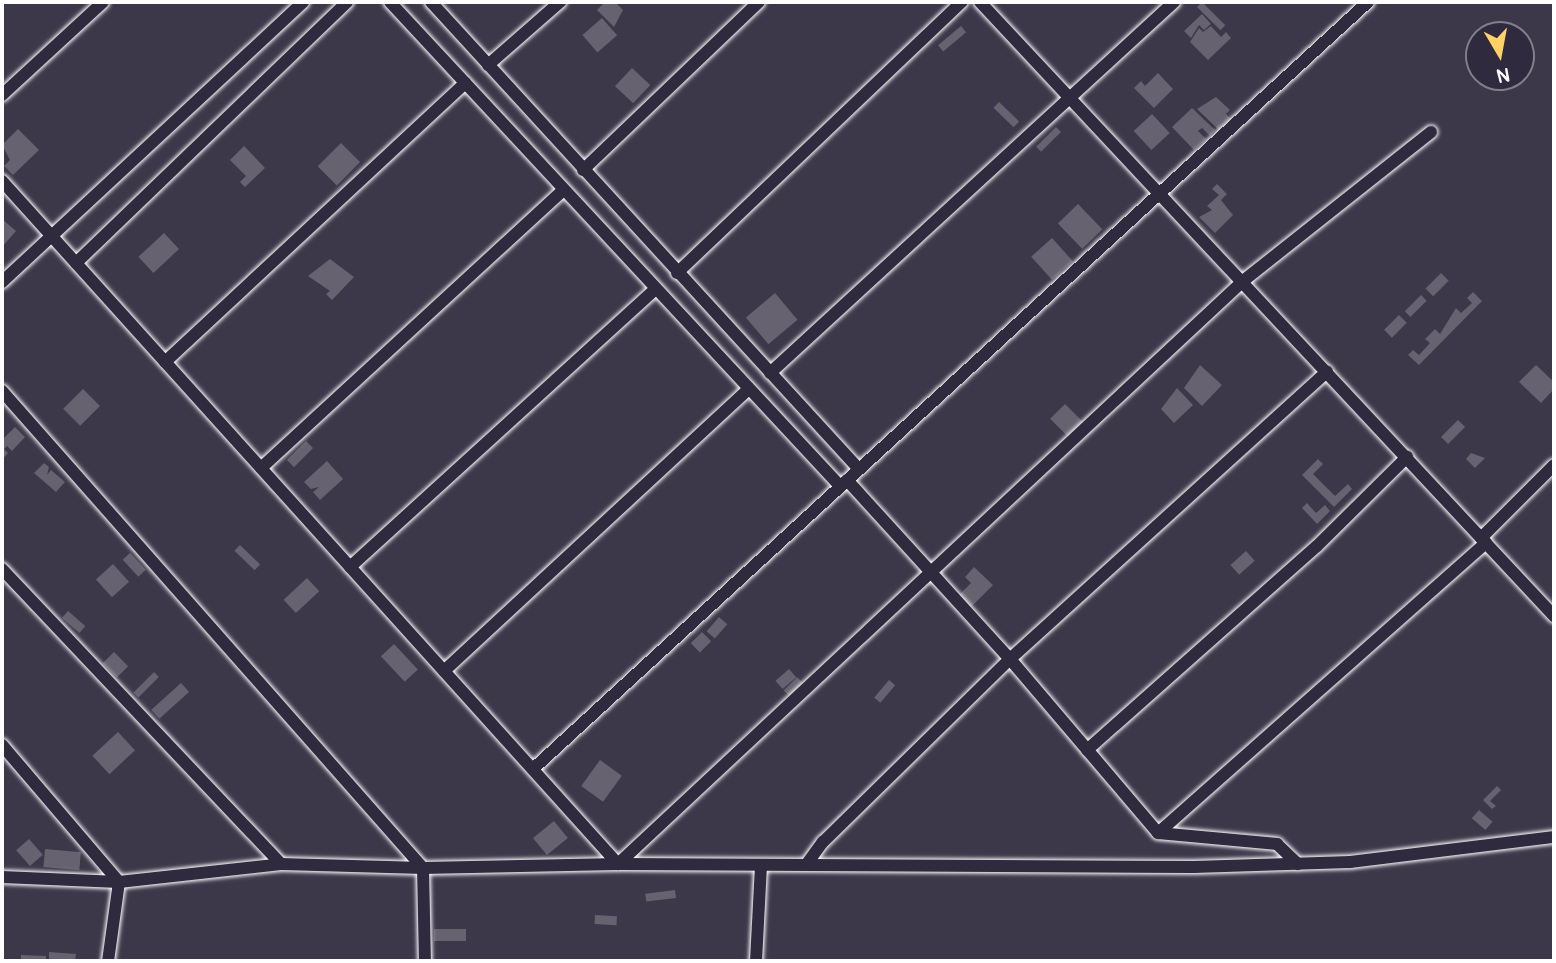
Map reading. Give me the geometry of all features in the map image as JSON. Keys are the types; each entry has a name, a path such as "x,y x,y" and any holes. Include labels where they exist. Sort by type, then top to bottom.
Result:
{"street":[{"path":"2,95 103,2"},
{"path":"2,282 303,2"},
{"path":"76,263 347,2"},
{"path":"390,2 748,388 844,483 1010,659 1158,834 1277,844 1298,864"},
{"path":"430,2 859,469"},
{"path":"488,65 560,2"},
{"path":"583,170 759,2"},
{"path":"677,273 962,2"},
{"path":"980,2 1554,616"},
{"path":"769,373 1069,95 1174,2"},
{"path":"533,769 1368,2"},
{"path":"165,362 465,83"},
{"path":"618,864 1243,281 1431,132"},
{"path":"2,181 618,864"},
{"path":"261,468 563,190"},
{"path":"350,567 655,289"},
{"path":"806,865 823,842 1010,659 1327,372"},
{"path":"444,671 748,388"},
{"path":"2,391 423,868 425,961"},
{"path":"1087,750 1317,546 1407,457"},
{"path":"1158,834 1484,540 1554,465"},
{"path":"2,569 281,864"},
{"path":"2,745 120,882 108,961"},
{"path":"2,877 120,882 281,864 423,868 618,864 1298,864 1350,862 1554,837"},
{"path":"756,961 761,865"}],"building":[{"path":"605,2 615,2 623,10 614,27 597,10"},
{"path":"1202,2 1225,25 1220,30 1197,7"},
{"path":"1202,14 1211,24 1204,30 1199,25 1191,38 1184,31"},
{"path":"602,18 617,35 597,52 582,35"},
{"path":"961,26 966,32 943,51 938,45"},
{"path":"1211,26 1221,37 1226,32 1231,38 1208,60 1190,42 1199,28 1203,32"},
{"path":"632,68 650,85 633,103 615,86"},
{"path":"1158,73 1173,89 1154,108 1134,88 1141,81 1145,86"},
{"path":"1216,97 1230,110 1226,114 1231,119 1219,130 1197,109"},
{"path":"999,102 1019,121 1014,127 993,108"},
{"path":"1192,108 1215,130 1210,136 1202,128 1198,131 1206,139 1194,150 1172,127"},
{"path":"1152,114 1170,133 1151,150 1134,131"},
{"path":"1056,127 1061,132 1041,152 1036,147"},
{"path":"18,129 39,150 13,175 4,166 10,160 2,145"},
{"path":"341,143 360,162 337,185 318,166"},
{"path":"244,146 265,168 245,187 240,182 246,176 230,160"},
{"path":"1217,184 1227,194 1221,200 1233,215 1215,233 1199,217 1212,210 1207,206 1219,195 1212,189"},
{"path":"1078,204 1102,229 1082,249 1058,223"},
{"path":"2,219 16,231 2,247"},
{"path":"164,233 179,249 153,273 138,257"},
{"path":"1052,238 1073,261 1052,280 1031,257"},
{"path":"330,259 354,277 332,300 326,294 330,291 308,276"},
{"path":"1441,273 1449,281 1433,296 1425,289"},
{"path":"1473,292 1482,301 1419,365 1408,355 1413,350 1419,355 1430,343 1425,339 1435,329 1440,334 1456,308 1461,313 1472,303 1467,298"},
{"path":"775,293 797,320 768,344 746,317"},
{"path":"1421,295 1427,301 1410,317 1405,311"},
{"path":"1399,315 1407,323 1392,338 1384,330"},
{"path":"1200,365 1222,385 1202,406 1184,388"},
{"path":"1536,365 1554,382 1554,389 1541,403 1519,382"},
{"path":"1177,388 1193,405 1174,423 1161,409"},
{"path":"83,389 100,406 80,426 63,409"},
{"path":"1065,404 1084,423 1069,438 1050,419"},
{"path":"1458,420 1465,427 1448,444 1441,437"},
{"path":"15,427 25,437 12,451 7,446 4,449 8,453 2,460 2,440"},
{"path":"306,441 313,448 294,467 287,460"},
{"path":"1471,453 1485,458 1475,468 1466,459"},
{"path":"1318,459 1323,464 1313,474 1335,496 1348,484 1352,489 1334,507 1302,475"},
{"path":"327,461 343,479 320,500 313,492 319,487 311,489 304,482"},
{"path":"44,463 49,467 47,475 51,470 65,482 56,492 34,473"},
{"path":"1307,503 1316,513 1325,505 1330,511 1317,524 1302,508"},
{"path":"240,545 260,564 255,570 234,551"},
{"path":"1246,551 1255,561 1239,575 1230,565"},
{"path":"130,553 146,570 138,577 123,560"},
{"path":"113,564 129,582 112,597 96,579"},
{"path":"974,567 993,585 971,607 959,595 971,583 965,577"},
{"path":"307,578 319,591 296,613 284,600"},
{"path":"68,611 85,626 79,633 62,618"},
{"path":"719,617 727,624 715,639 707,631"},
{"path":"702,632 711,641 700,653 691,643"},
{"path":"394,644 418,670 405,682 381,656"},
{"path":"114,652 128,666 117,677 103,663"},
{"path":"789,669 796,677 783,689 775,681"},
{"path":"154,672 159,677 138,697 133,693"},
{"path":"797,677 803,683 789,696 784,690"},
{"path":"889,680 895,685 880,703 874,698"},
{"path":"181,683 189,692 159,719 151,710"},
{"path":"118,732 135,750 109,774 92,756"},
{"path":"600,760 622,776 603,802 581,786"},
{"path":"1497,786 1501,790 1490,801 1496,806 1492,809 1483,800"},
{"path":"1479,810 1493,822 1485,830 1472,818"},
{"path":"554,821 568,838 547,855 533,838"},
{"path":"29,839 43,855 30,866 16,850"},
{"path":"45,849 81,852 79,870 43,867"},
{"path":"675,890 676,898 646,902 645,894"},
{"path":"595,915 617,916 616,925 595,924"},
{"path":"434,929 466,929 466,941 434,941"},
{"path":"49,952 76,954 75,961 49,961"},
{"path":"21,955 46,956 46,961 21,961"}]}
